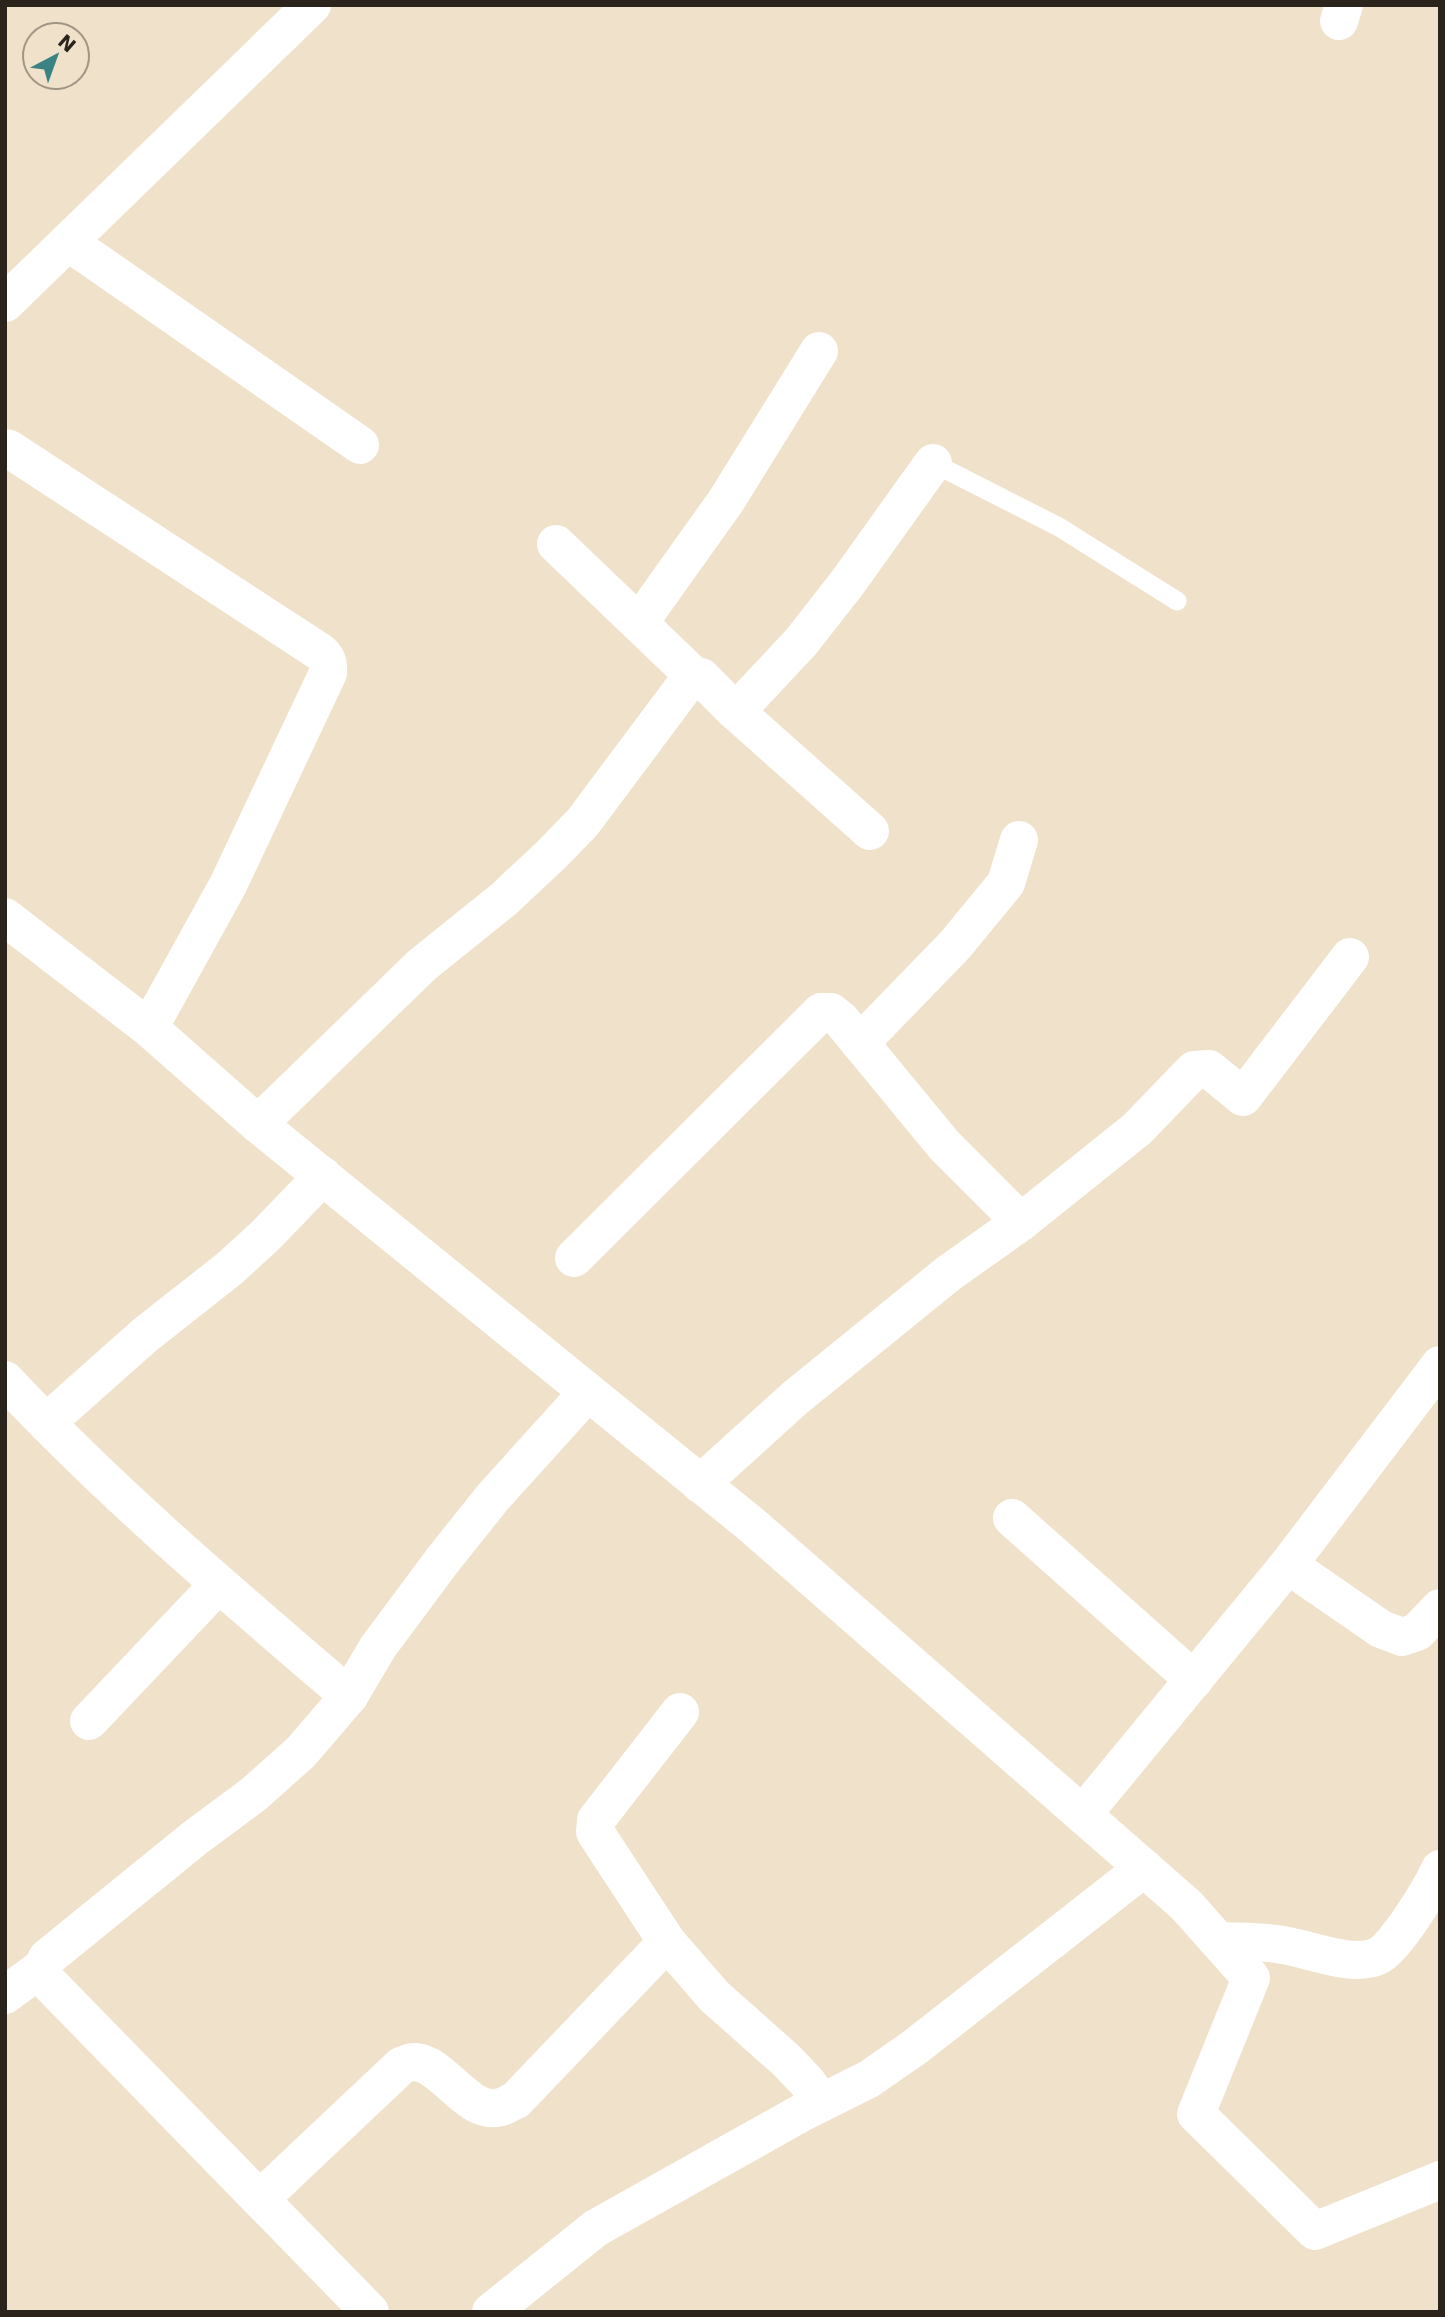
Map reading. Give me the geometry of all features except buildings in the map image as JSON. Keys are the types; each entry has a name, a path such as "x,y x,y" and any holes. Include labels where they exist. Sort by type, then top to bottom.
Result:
{"street":[{"path":"5,303 312,5"},
{"path":"68,242 360,445"},
{"path":"639,623 726,501 819,351"},
{"path":"5,448 320,652 329,665 328,673 228,886 149,1028"},
{"path":"733,709 743,704 801,642 848,582 933,463"},
{"path":"556,544 694,676 701,677 870,831"},
{"path":"258,1124 422,965 504,899 551,855 583,822 694,676"},
{"path":"860,1043 955,945 1006,883 1018,840"},
{"path":"5,916 149,1028 258,1124 753,1526 1186,1905 1251,1978 1196,2114 1315,2231 1440,2180"},
{"path":"701,1484 795,1398 949,1273 1021,1222 1137,1129 1194,1070 1209,1069 1243,1097 1350,957"},
{"path":"574,1258 821,1012 831,1012 944,1145 1021,1222"},
{"path":"46,1423 145,1335 265,1237 323,1176"},
{"path":"1083,1814 1288,1565 1440,1365"},
{"path":"5,1380 46,1423 219,1584 349,1696"},
{"path":"370,2312 44,1978 43,1967 47,1958 301,1752 349,1696 377,1647 442,1560 588,1392"},
{"path":"1012,1518 1194,1679"},
{"path":"1288,1565 1381,1629 1402,1637 1417,1632 1440,1608"},
{"path":"89,1721 219,1584"},
{"path":"680,1712 596,1820 595,1832 667,1942 715,1997 786,2060 822,2102"},
{"path":"502,2309 596,2228 822,2102 869,2079 915,2048 1144,1868"},
{"path":"1218,1941 1281,1944 1338,1957 1364,1959 1379,1956 1394,1941 1434,1884 1440,1869"},
{"path":"260,2199 401,2066 410,2062 427,2065 471,2100 490,2108 501,2108 516,2100 667,1942"},
{"path":"5,1994 43,1967"}],"lane":[{"path":"933,463 1059,527 1177,601"}]}
